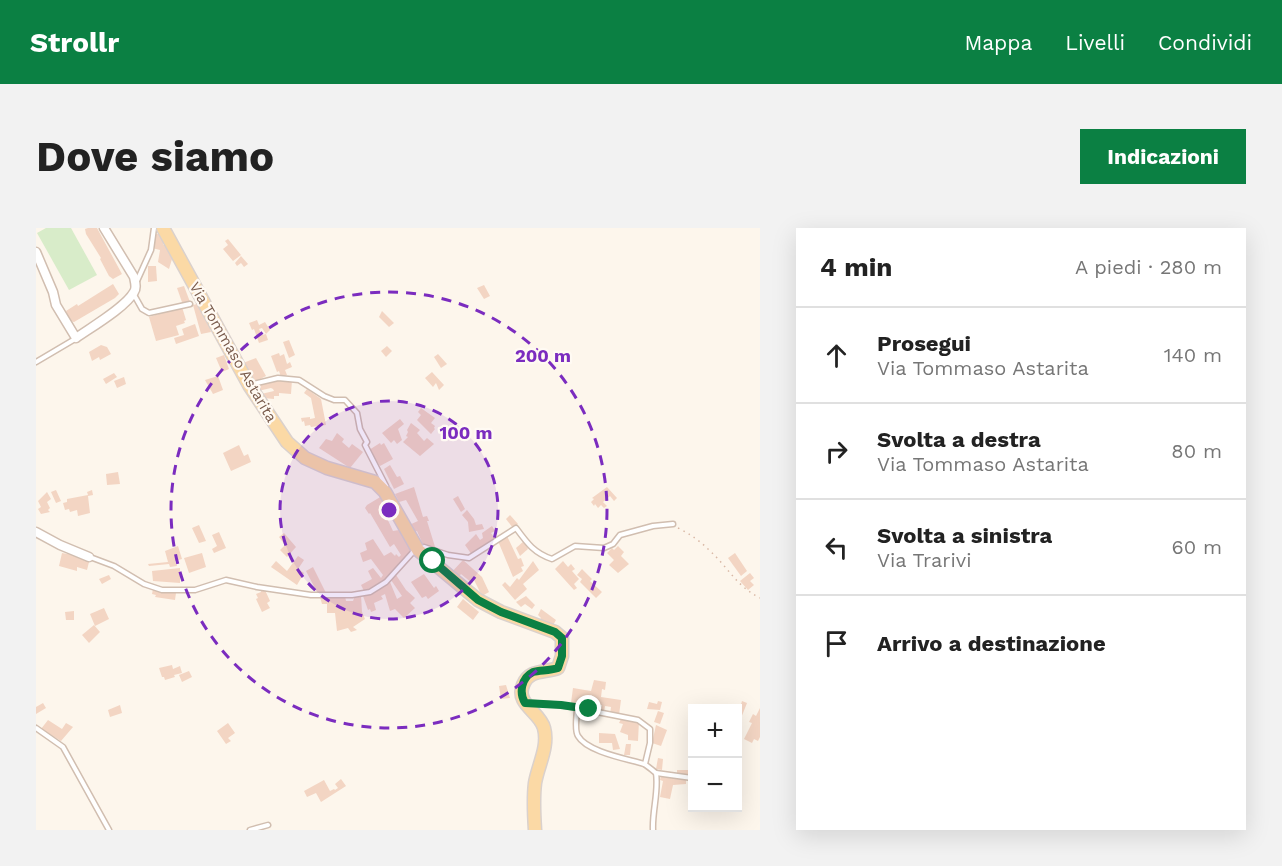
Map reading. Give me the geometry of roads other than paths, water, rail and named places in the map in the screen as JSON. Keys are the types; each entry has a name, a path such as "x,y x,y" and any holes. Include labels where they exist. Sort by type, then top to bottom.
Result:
{"main road":[{"name":"Via Tommaso Astarita","path":"163,228 249,385 287,442 305,458 327,468 375,482 385,492 418,550 478,600 501,612 555,632 562,638 562,656 558,668 548,672 535,672 527,677 521,693 525,703"},
{"path":"525,703 544,725 545,736 533,799 535,830"}],"street":[{"path":"36,252 57,305 76,338 108,317 134,289 134,278 104,228"},
{"path":"36,532 89,557"}],"lane":[{"path":"154,228 151,250 134,289 142,309 149,313 190,304"},
{"path":"36,362 76,338"},
{"path":"249,385 278,378 290,378 299,380 324,396 334,400 345,400 357,414 360,429 367,442 365,445 386,484 391,503"},
{"path":"89,557 114,566 144,584 162,590 195,590 226,580 311,595 361,594 378,588 386,582 415,552 398,525 401,522"},
{"path":"418,550 424,548 469,558 516,528 530,548 552,559 575,546 604,548 613,544 620,535 653,526 673,524"},
{"path":"525,703 561,705 638,720 650,729 645,764"},
{"path":"577,708 577,735 591,746 645,764 656,773 688,777"},
{"path":"36,728 63,747 109,830"},
{"path":"653,830 656,773"},
{"path":"250,830 268,825"}]}
